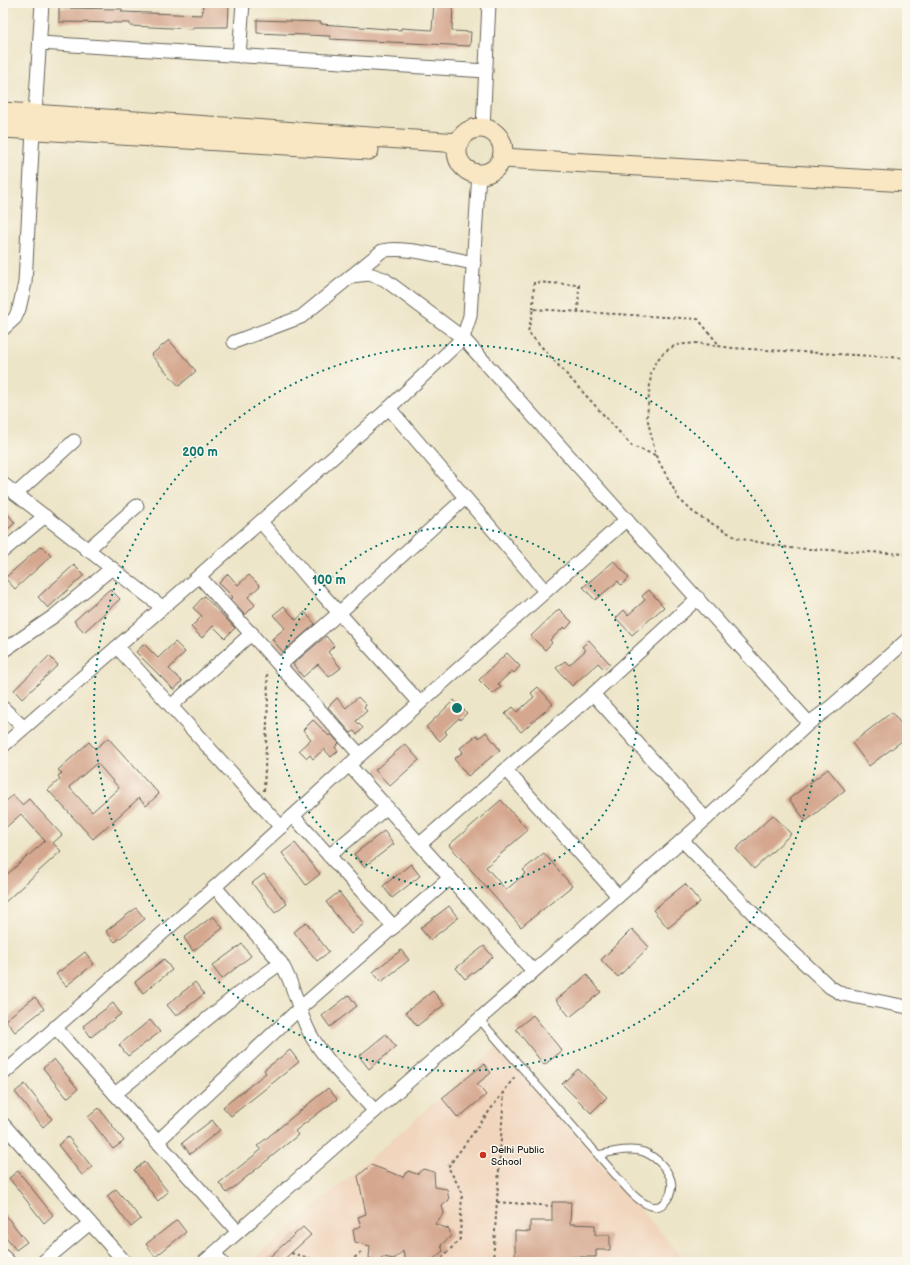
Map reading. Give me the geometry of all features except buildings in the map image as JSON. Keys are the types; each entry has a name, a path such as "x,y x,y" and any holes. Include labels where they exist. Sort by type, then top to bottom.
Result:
{"main road":[{"path":"3,112 34,122 458,149"},
{"path":"3,128 34,122"},
{"path":"476,128 483,128 495,134 502,152 499,163 491,171 479,174 470,171 462,164 458,149 466,134 476,128"},
{"path":"502,152 907,169"},
{"path":"502,152 907,182"}],"street":[{"path":"3,329 15,318 20,308 25,283 42,3"},
{"path":"239,56 242,3"},
{"path":"483,128 489,3"},
{"path":"40,43 486,71"},
{"path":"3,746 261,522 389,408 463,338 470,316 479,174"},
{"path":"234,342 301,316 377,254 390,249 402,249 474,263"},
{"path":"351,276 369,274 384,279 463,338 809,723"},
{"path":"389,408 545,592"},
{"path":"74,441 8,491 44,516 162,607"},
{"path":"280,665 465,498"},
{"path":"87,550 137,506"},
{"path":"3,551 44,516"},
{"path":"3,1074 627,519"},
{"path":"261,522 339,613 420,703"},
{"path":"3,651 54,616 112,568"},
{"path":"199,576 252,633 360,755"},
{"path":"420,844 593,694 698,598"},
{"path":"171,706 252,633"},
{"path":"204,1262 682,840 809,723 832,706 907,640"},
{"path":"117,647 281,827"},
{"path":"593,694 706,818"},
{"path":"3,708 23,728"},
{"path":"349,765 533,971"},
{"path":"506,770 618,896"},
{"path":"329,856 387,807"},
{"path":"293,816 394,927"},
{"path":"682,840 769,930 830,987 842,994 907,1007"},
{"path":"157,1142 299,1009 450,878"},
{"path":"215,887 281,963 292,983 299,1009 313,1038 319,1047 375,1111"},
{"path":"114,1094 239,993 281,963"},
{"path":"55,1027 238,1232"},
{"path":"3,1124 125,1262"},
{"path":"43,1262 90,1223"},
{"path":"3,1256 8,1262"}],"lane":[{"path":"479,1019 521,1068 598,1155 632,1193 644,1203 657,1207 663,1205 669,1198 671,1182 667,1170 658,1161 644,1152 617,1151 598,1155"},
{"path":"217,1251 225,1262"}],"path":[{"path":"578,312 579,285 534,282 533,308 528,332 632,446 656,456"},
{"path":"533,308 698,319 720,346"},
{"path":"907,358 720,346 697,343 676,345 664,352 655,363 651,374 647,417 656,456 679,499 694,513 737,538 790,548 907,554"},
{"path":"264,808 264,762 268,699 266,649"},
{"path":"438,1262 460,1239 462,1192 448,1167 521,1068"},
{"path":"493,1262 504,1090"},
{"path":"497,1202 552,1206"},
{"path":"350,1262 362,1251"},
{"path":"291,1253 323,1262"},
{"path":"307,1262 309,1258"}],"shaded area":[{"name":"Delhi Public School","path":"497,1048 687,1262 251,1262"}],"place":[{"name":"Delhi Public School","path":"483,1155"}]}
